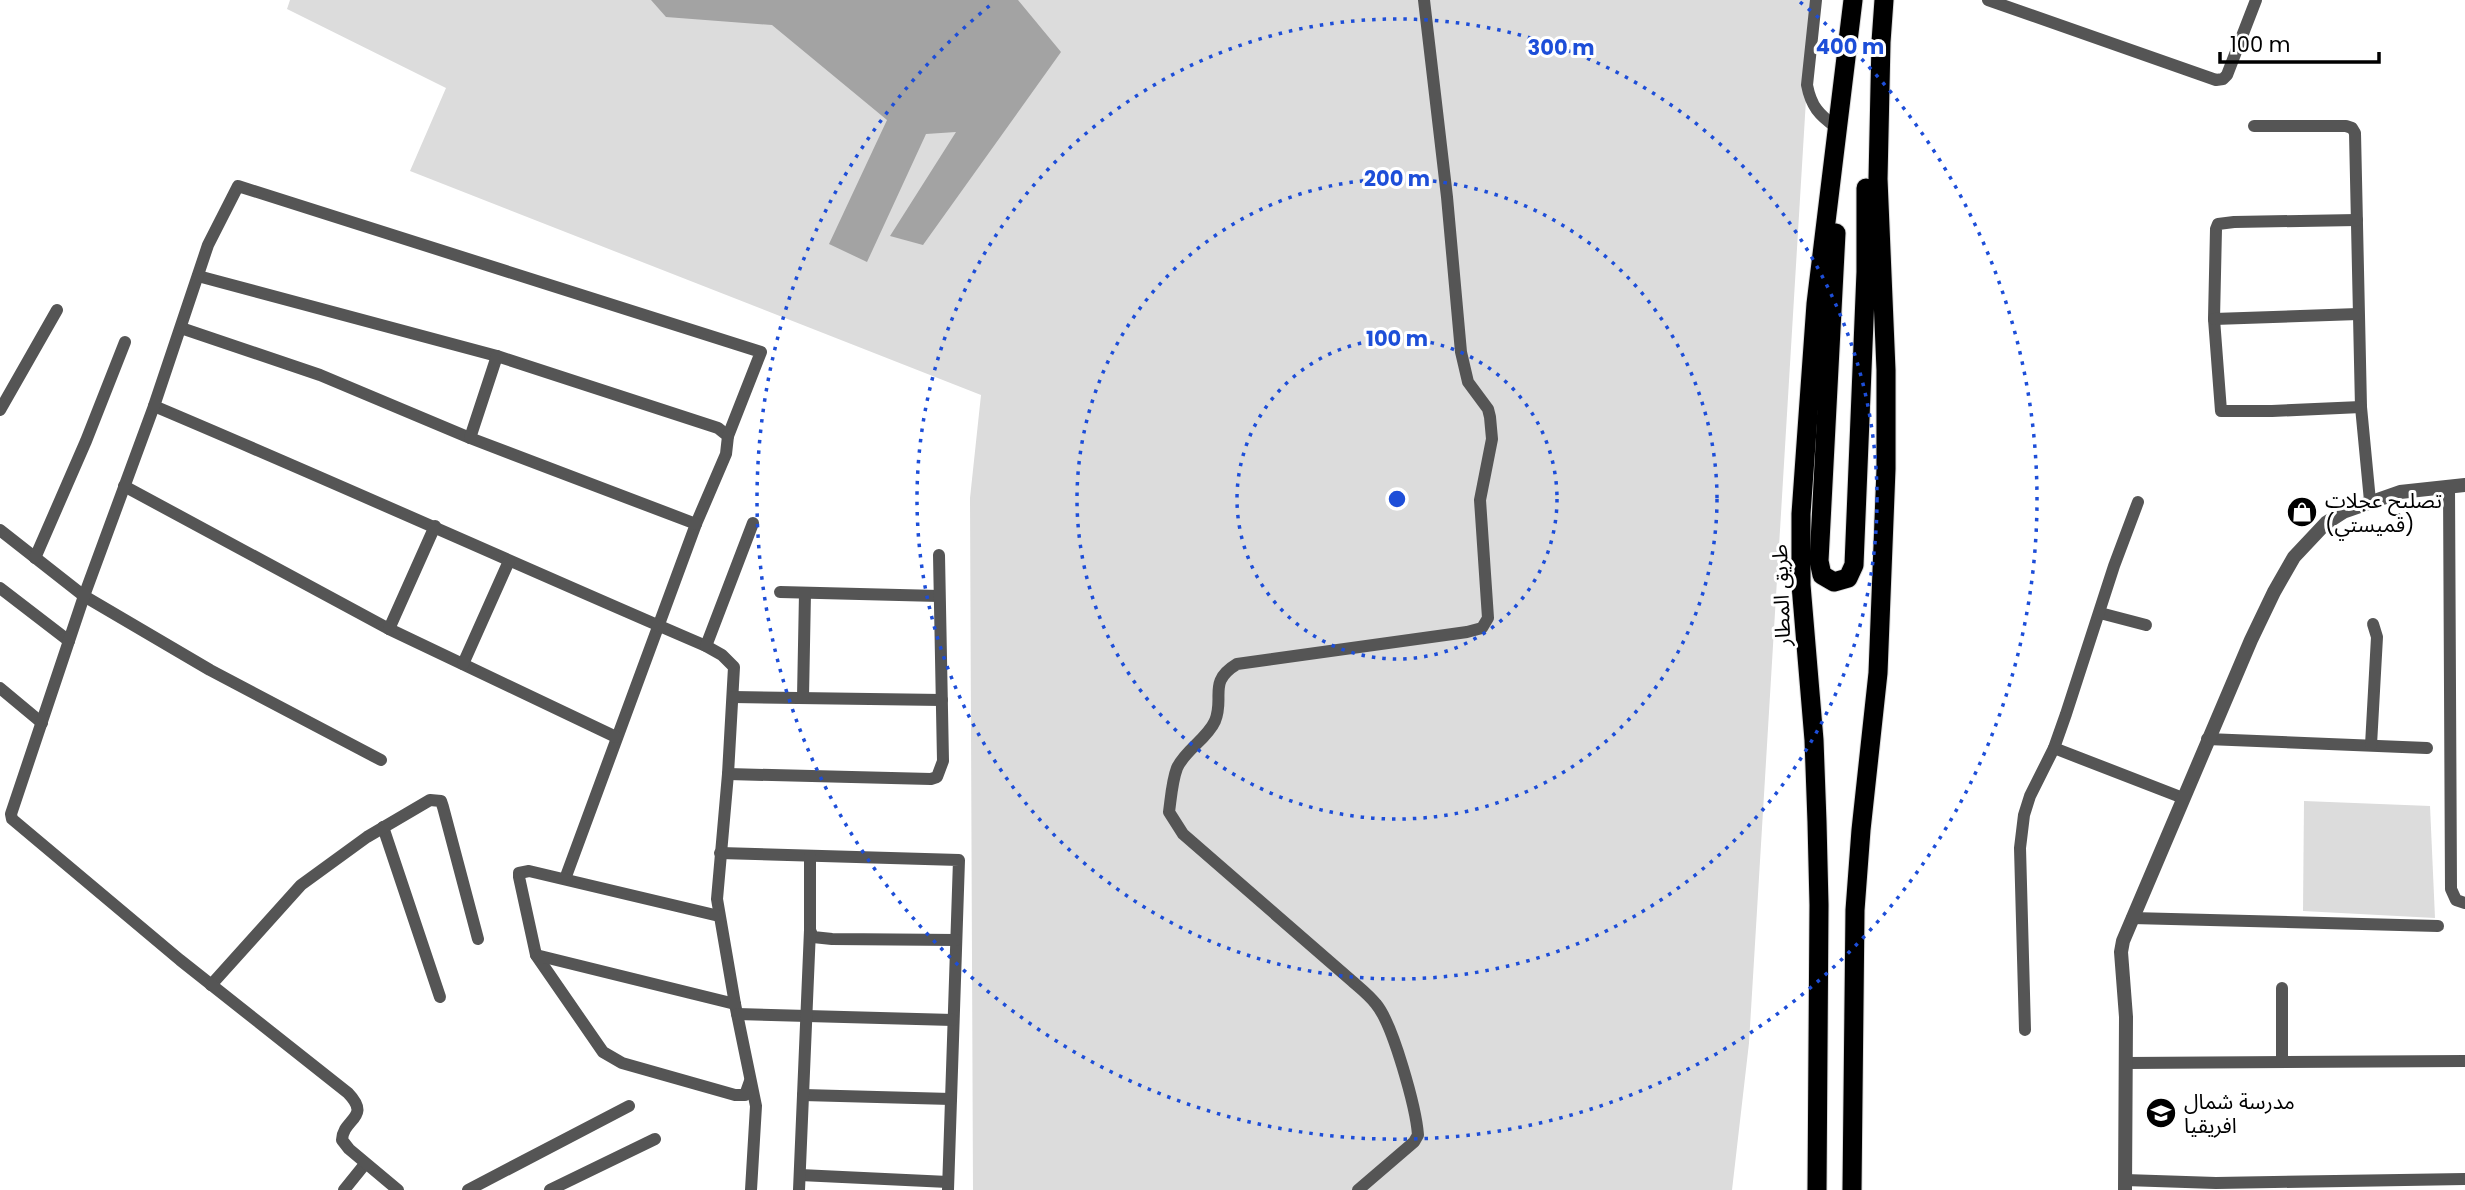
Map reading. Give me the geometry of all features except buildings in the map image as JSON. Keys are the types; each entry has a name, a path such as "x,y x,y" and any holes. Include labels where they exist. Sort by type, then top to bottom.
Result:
{"highway":[{"name":"طريق المطار","path":"1817,1190 1818,836 1814,740 1803,609 1801,514 1815,316 1853,0"},
{"path":"1848,47 1819,561 1822,575 1835,582 1848,578 1854,565 1866,272 1866,176 1884,0"},
{"path":"1852,1190 1855,910 1878,673 1886,469 1886,370 1878,179 1884,0"}],"street":[{"path":"1358,1190 1415,1142 1418,1135 1388,1022 1376,1004 1352,981 1183,834 1168,811 1177,768 1215,720 1221,676 1237,664 1467,632 1482,628 1488,618 1480,500 1492,439 1490,417 1488,409 1468,382 1461,352 1447,197 1424,0"},
{"path":"1816,0 1807,85 1809,97 1821,117 1836,127"},
{"path":"1988,0 2220,80 2227,75 2256,0"},
{"path":"2254,127 2352,128 2356,144 2361,407 2371,501"},
{"path":"398,1190 365,1164 342,1140 344,1132 357,1113 357,1102 14,822 11,814 84,596 154,406 208,245 238,186 761,352 728,436 726,454 696,524 565,879"},
{"path":"2357,220 2218,224 2214,319 2221,411 2361,407"},
{"path":"198,276 497,356 718,428 728,436"},
{"path":"0,411 57,310"},
{"path":"2214,319 2358,313"},
{"path":"181,328 320,374 470,438 696,524"},
{"path":"35,558 125,342"},
{"path":"470,438 497,356"},
{"path":"154,406 706,646 722,655 734,667 717,899 757,1121 751,1190"},
{"path":"2465,485 2400,492 2343,512 2326,523 2294,557 2274,592 2207,739 2132,918 2121,952 2126,1017 2125,1185 2465,1179"},
{"path":"124,486 389,629 616,737"},
{"path":"2449,486 2451,889 2456,900 2465,903"},
{"path":"2025,1030 2020,848 2024,815 2030,796 2054,748 2138,502"},
{"path":"706,646 753,523"},
{"path":"389,629 435,526"},
{"path":"0,531 84,596 210,670 381,760"},
{"path":"728,774 937,777 943,761 939,555"},
{"path":"2449,557 2465,557"},
{"path":"463,664 509,561"},
{"path":"0,588 69,641"},
{"path":"780,592 939,596"},
{"path":"803,697 805,593"},
{"path":"2100,613 2146,625"},
{"path":"2371,745 2377,637 2373,624"},
{"path":"0,688 42,723"},
{"path":"733,697 942,700"},
{"path":"2207,739 2427,748"},
{"path":"2054,748 2183,798"},
{"path":"211,985 301,885 383,827 430,800 441,801 478,939"},
{"path":"383,827 440,997"},
{"path":"720,853 959,860 948,1186 800,1175"},
{"path":"799,1190 810,930 810,856"},
{"path":"719,916 529,871 519,873 536,955 595,1042 610,1058 735,1095 745,1095 750,1081"},
{"path":"2132,918 2438,926"},
{"path":"810,930 813,937 817,938 956,940"},
{"path":"536,955 736,1009 807,1016 953,1020"},
{"path":"2282,988 2282,1062"},
{"path":"2126,1063 2465,1061"},
{"path":"803,1095 951,1098"},
{"path":"468,1190 629,1106"},
{"path":"550,1190 655,1139"},
{"path":"344,1190 365,1164"}],"shaded area":[{"path":"290,0 1812,0 1749,1043 1732,1190 973,1190 970,498 981,395 410,171 446,88 287,9"},
{"path":"651,0 1018,0 1061,52 923,245 890,236 956,132 926,134 867,262 829,244 887,120 772,25 666,17"},
{"path":"2304,801 2430,806 2435,918 2303,911"}],"place":[{"name":"تصليح عجلات (قميستي)","path":"2302,512"},
{"name":"مدرسة شمال افريقيا","path":"2161,1113"}]}
